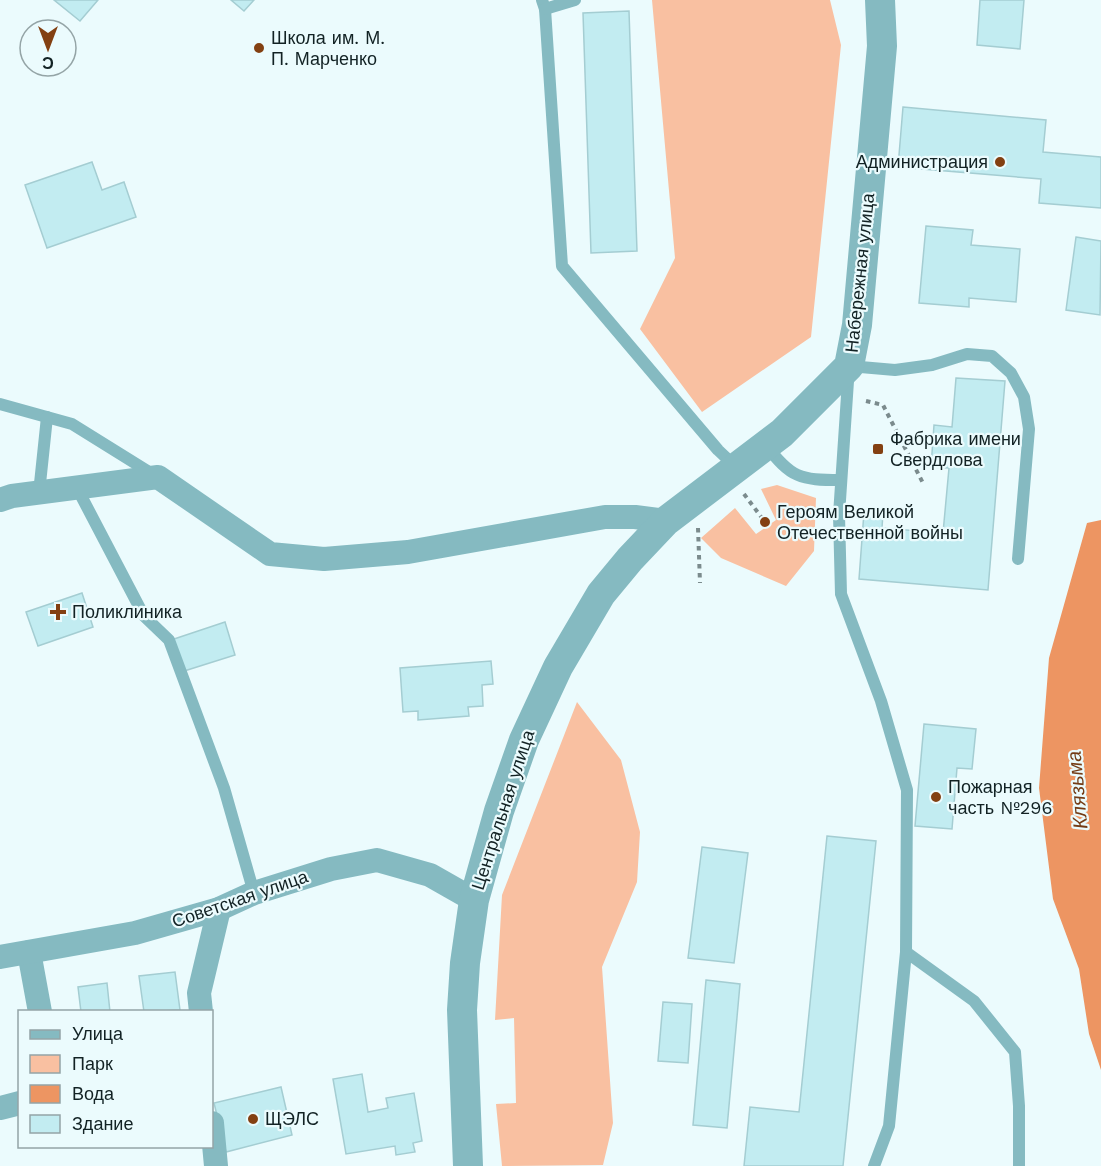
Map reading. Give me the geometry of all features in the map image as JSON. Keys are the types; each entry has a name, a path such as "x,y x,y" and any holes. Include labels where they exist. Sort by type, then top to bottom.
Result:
{"street":[{"name":"Набережная улица","path":"849,366 857,325 882,46 880,0"},
{"name":"Центральная улица","path":"468,1166 462,1010 465,963 474,900 499,811 524,740 558,667 601,594 666,521 740,479 766,445 782,433 849,366"},
{"path":"0,500 12,496 158,477 270,554 324,559 408,552 605,517 635,517 666,521"},
{"name":"Советская улица","path":"0,957 135,933 219,909 254,893 331,869 377,860 430,875 474,900"},
{"path":"201,1010 199,993 219,909"},
{"path":"29,952 40,1010"},
{"path":"0,1108 18,1104"},
{"path":"213,1134 216,1166"}],"lane":[{"path":"575,0 543,5 562,266 740,479"},
{"path":"874,1166 889,1126 906,952 907,790 881,701 841,594 839,515 849,366 895,370 933,364 967,354 992,356 1011,373 1024,397 1029,429 1018,559"},
{"path":"0,404 72,424 158,477"},
{"path":"39,493 47,417"},
{"path":"766,445 788,471 802,477 819,480 841,480"},
{"path":"77,488 144,616 169,640 224,788 254,893"},
{"path":"906,952 974,1001 1015,1052 1019,1106 1019,1166"}],"path":[{"path":"866,401 883,405 924,484"},
{"path":"740,479 765,522"},
{"path":"698,524 700,583"}],"green space":[{"path":"652,0 830,0 841,45 811,337 702,412 640,329 675,258"},
{"path":"777,485 816,498 814,551 786,586 721,558 701,538 735,508 756,534 776,520 761,489"},
{"path":"577,702 621,760 640,832 637,882 602,967 613,1123 603,1165 502,1166 496,1104 516,1103 514,1018 495,1020 502,895"}],"water":[{"name":"Клязьма","path":"1101,520 1101,1070 1089,1034 1079,969 1053,899 1039,788 1049,658 1087,523"}],"building":[{"path":"54,0 98,0 80,21"},
{"path":"231,0 254,0 244,11"},
{"path":"980,0 1024,0 1020,49 977,45"},
{"path":"629,11 637,251 591,253 583,13"},
{"name":"Администрация","path":"903,107 1046,120 1043,152 1101,157 1101,208 1039,203 1041,179 898,167"},
{"path":"92,162 102,190 124,182 136,217 47,248 25,185"},
{"path":"926,226 973,230 971,245 1020,249 1016,302 969,298 969,307 919,303"},
{"path":"1076,237 1101,241 1100,315 1066,310"},
{"path":"956,378 1005,381 988,590 859,579 864,512 883,513 882,528 943,533 949,468 931,467 934,425 952,427"},
{"path":"82,593 93,627 38,646 26,612"},
{"path":"225,622 235,655 181,672 171,640"},
{"path":"491,661 493,684 482,685 483,706 468,707 469,716 418,720 418,711 403,712 400,668"},
{"name":"Пожарная часть №296","path":"924,724 976,729 972,769 957,768 952,829 915,826"},
{"path":"827,836 876,841 843,1166 744,1166 750,1107 799,1112"},
{"path":"702,847 748,853 734,963 688,958"},
{"path":"175,972 180,1010 144,1010 139,976"},
{"path":"706,980 740,984 727,1128 693,1125"},
{"path":"107,983 110,1010 81,1010 78,987"},
{"path":"663,1002 692,1004 688,1063 658,1061"},
{"path":"362,1074 368,1112 388,1108 386,1098 414,1093 422,1141 413,1143 415,1152 396,1155 395,1146 346,1154 333,1079"},
{"name":"ЩЭЛС","path":"281,1087 292,1135 226,1152 214,1103"}],"place":[{"name":"Школа им. М. П. Марченко","path":"259,48"},
{"name":"Администрация","path":"1000,162"},
{"name":"Фабрика имени Свердлова","path":"878,449"},
{"name":"Героям Великой Отечественной войны","path":"765,522"},
{"name":"Поликлиника","path":"58,612"},
{"name":"Пожарная часть №296","path":"936,797"},
{"name":"ЩЭЛС","path":"253,1119"}]}
